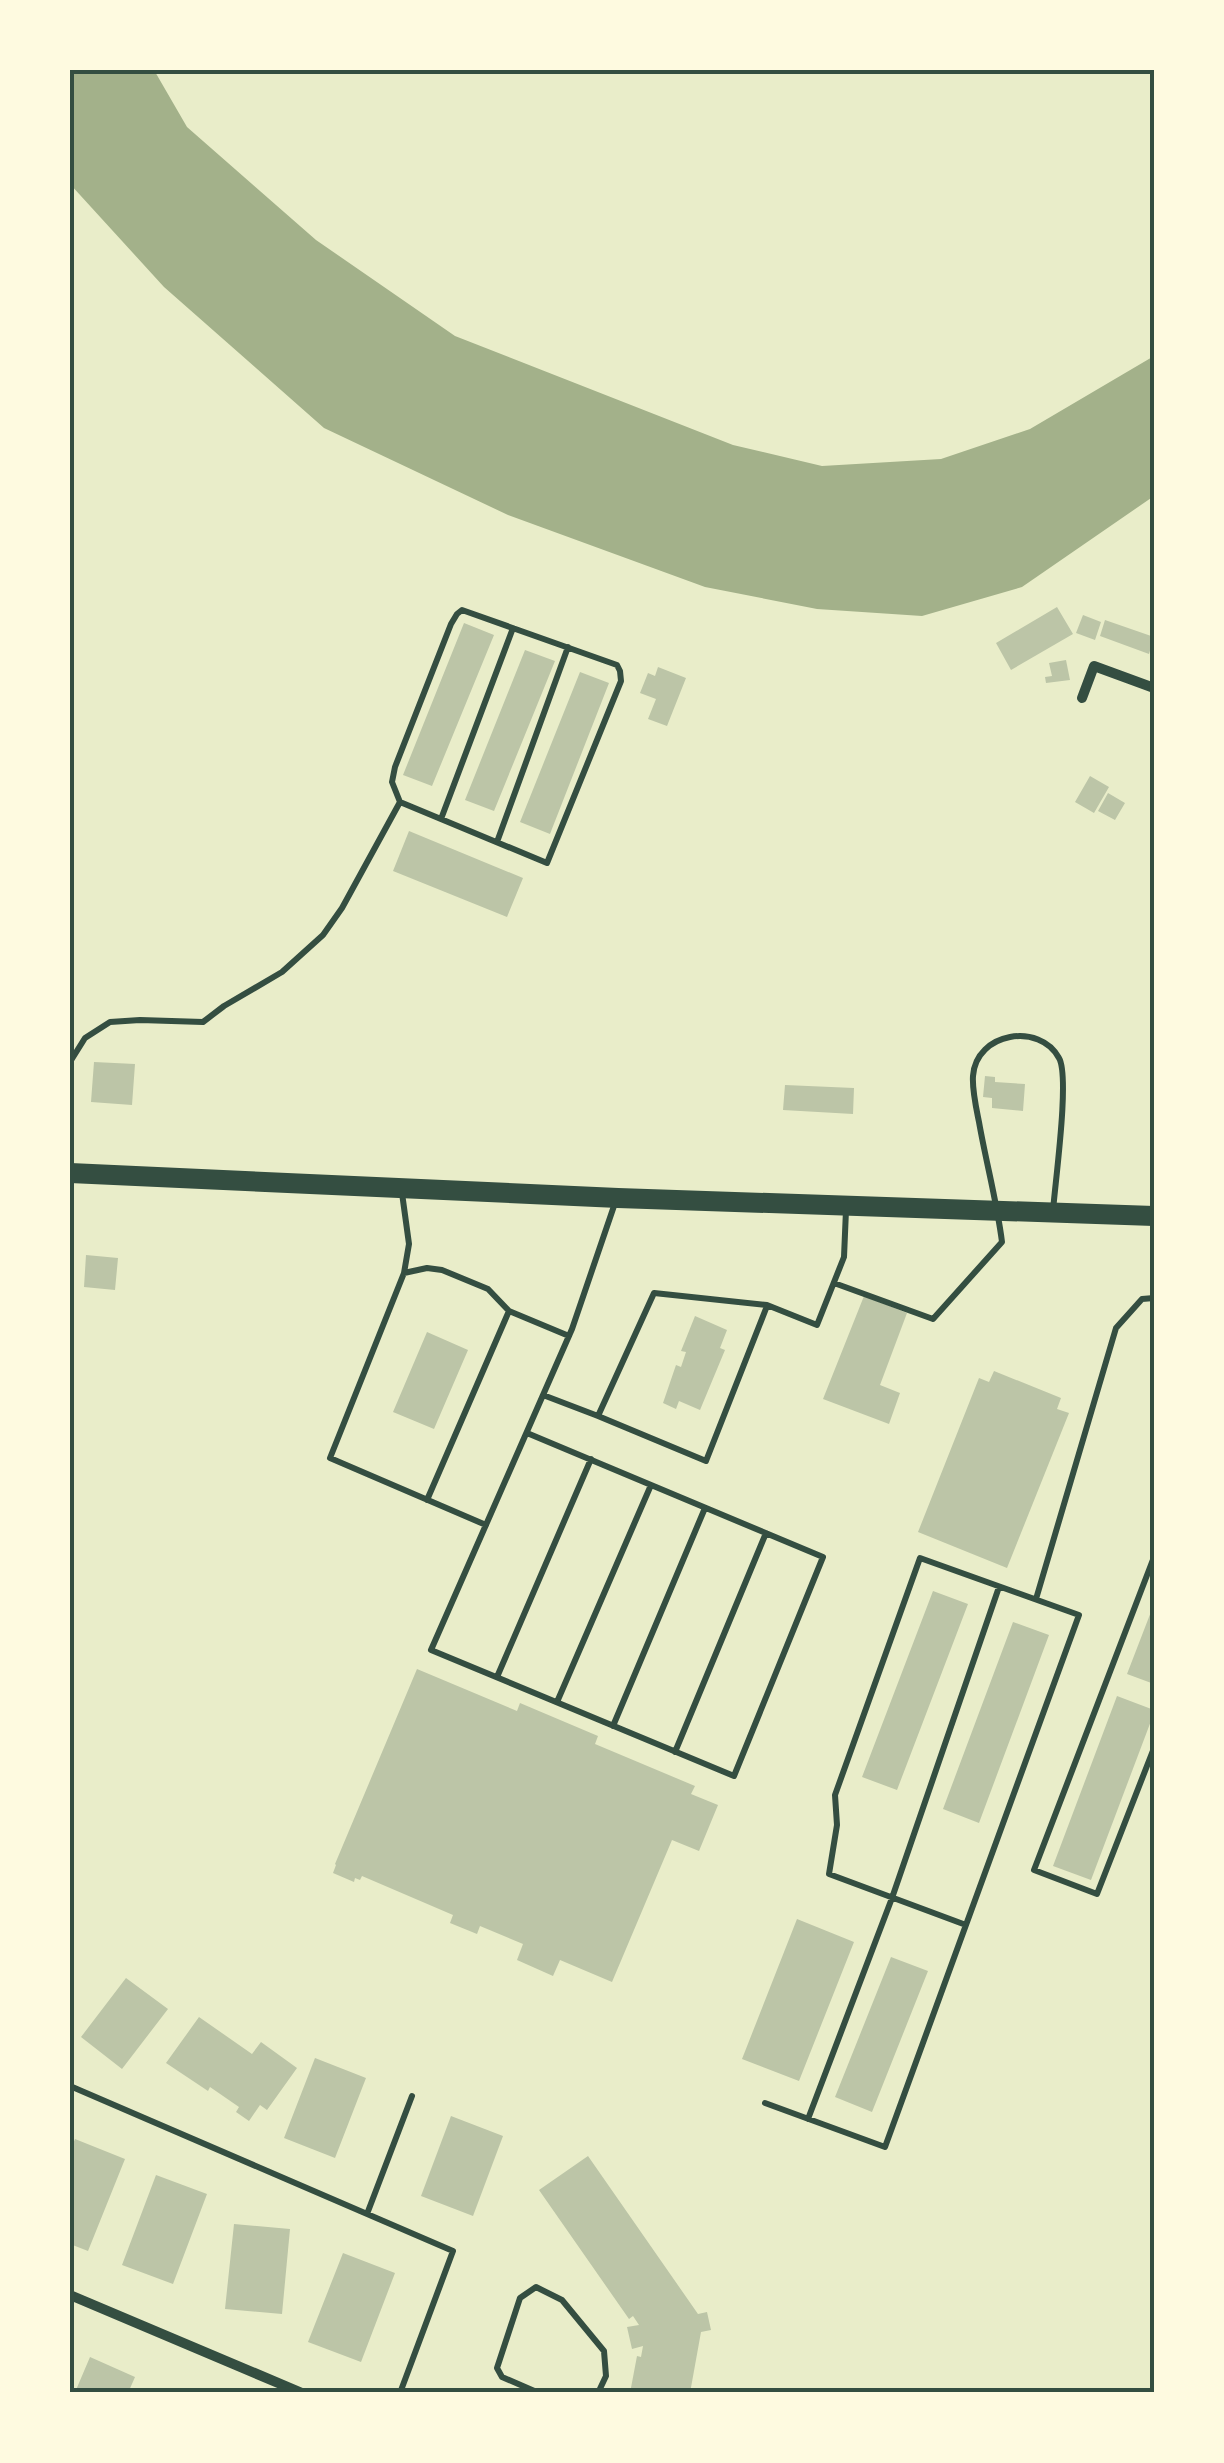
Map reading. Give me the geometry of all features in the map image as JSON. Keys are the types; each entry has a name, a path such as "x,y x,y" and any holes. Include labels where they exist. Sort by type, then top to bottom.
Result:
{"highway":[{"path":"70,1173 618,1198 1154,1216"}],"street":[{"path":"1082,698 1094,666 1154,688"},
{"path":"70,2295 302,2393"}],"lane":[{"path":"462,610 513,628 617,665 620,671 621,681 548,863 400,802 392,782 456,614 462,610"},
{"path":"441,819 513,628"},
{"path":"496,842 568,648"},
{"path":"70,1062 85,1038 110,1022 202,1022 282,972 322,935 342,908 400,802"},
{"path":"834,1283 932,1319 1002,1242 984,1156 973,1074 980,1052 1001,1038 1022,1036 1042,1042 1059,1057 1064,1080 1053,1212"},
{"path":"402,1188 409,1244 404,1273 330,1458 486,1525"},
{"path":"528,1433 824,1557 734,1776 431,1650 569,1336 618,1198"},
{"path":"598,1416 654,1293 767,1305 817,1326 844,1257 846,1204"},
{"path":"404,1273 427,1268 442,1270 488,1289 509,1311 569,1336"},
{"path":"1035,1600 1116,1328 1142,1299 1154,1298"},
{"path":"542,1396 706,1461 767,1305"},
{"path":"427,1500 509,1311"},
{"path":"497,1677 590,1460"},
{"path":"557,1702 651,1484"},
{"path":"614,1726 706,1508"},
{"path":"675,1752 766,1533"},
{"path":"1154,1557 1034,1870 1097,1894 1154,1748"},
{"path":"765,2103 884,2148 966,1926 1079,1615 920,1558 835,1795 837,1824 829,1874 966,1926"},
{"path":"808,2119 892,1898 999,1587"},
{"path":"70,2086 453,2251 400,2393"},
{"path":"367,2214 412,2096"},
{"path":"538,2393 502,2377 497,2368 520,2298 536,2288 562,2300 604,2352 606,2376 598,2393"},
{"path":"510,2393 514,2384"}],"shaded area":[{"path":"70,70 154,70 187,127 316,240 455,336 733,445 822,466 941,459 1030,429 1154,356 1154,496 1022,587 922,616 817,609 705,587 508,515 324,428 164,287 70,184"}],"building":[{"path":"1057,607 1073,634 1011,670 996,643"},
{"path":"1083,615 1101,622 1095,640 1076,633"},
{"path":"1105,620 1154,637 1149,654 1100,636"},
{"path":"464,623 494,635 432,786 403,775"},
{"path":"525,650 555,661 494,811 465,800"},
{"path":"1066,660 1070,680 1046,683 1045,677 1052,676 1049,663"},
{"path":"658,667 686,678 667,726 648,719 656,699 640,693 648,673 655,676"},
{"path":"580,672 609,683 550,834 520,822"},
{"path":"1090,776 1109,787 1094,813 1075,802"},
{"path":"1108,793 1125,803 1115,820 1098,811"},
{"path":"409,831 523,878 507,917 393,871"},
{"path":"94,1062 135,1064 132,1105 91,1102"},
{"path":"985,1076 995,1077 995,1082 1025,1084 1023,1111 992,1108 992,1098 983,1097"},
{"path":"785,1085 854,1088 853,1114 783,1110"},
{"path":"86,1255 118,1258 115,1290 84,1287"},
{"path":"864,1296 907,1313 880,1385 900,1393 889,1424 823,1399"},
{"path":"695,1316 727,1330 720,1348 725,1350 700,1410 679,1401 676,1409 663,1403 676,1365 681,1367 686,1352 681,1351"},
{"path":"427,1332 468,1350 434,1429 393,1412"},
{"path":"994,1371 1061,1398 1057,1409 1069,1413 1007,1568 918,1532 979,1378 989,1382"},
{"path":"933,1591 968,1604 897,1790 862,1777"},
{"path":"1154,1604 1154,1684 1127,1674"},
{"path":"1013,1622 1049,1635 979,1823 943,1809"},
{"path":"417,1669 517,1711 520,1703 598,1736 595,1744 695,1786 691,1794 718,1805 699,1851 672,1840 612,1982 560,1960 553,1976 517,1960 523,1944 480,1926 477,1934 450,1923 453,1915 362,1876 354,1882 333,1873"},
{"path":"1117,1696 1154,1713 1091,1880 1053,1866"},
{"path":"797,1919 854,1942 799,2081 742,2059"},
{"path":"891,1957 928,1971 872,2112 835,2097"},
{"path":"126,1978 168,2009 122,2069 81,2037"},
{"path":"199,2017 252,2054 261,2042 297,2068 267,2110 260,2105 249,2121 236,2112 239,2107 166,2063"},
{"path":"315,2058 366,2078 335,2158 284,2138"},
{"path":"451,2116 503,2136 473,2216 421,2196"},
{"path":"75,2139 125,2159 88,2251 70,2244 70,2151"},
{"path":"588,2156 698,2314 707,2312 711,2330 701,2332 690,2393 630,2393 637,2356 641,2357 643,2346 632,2349 627,2327 639,2325 633,2316 629,2319 539,2190"},
{"path":"156,2175 207,2194 173,2284 122,2265"},
{"path":"234,2224 290,2229 282,2314 225,2309"},
{"path":"343,2253 395,2273 361,2362 308,2342"},
{"path":"90,2357 135,2377 128,2393 76,2390"}]}
